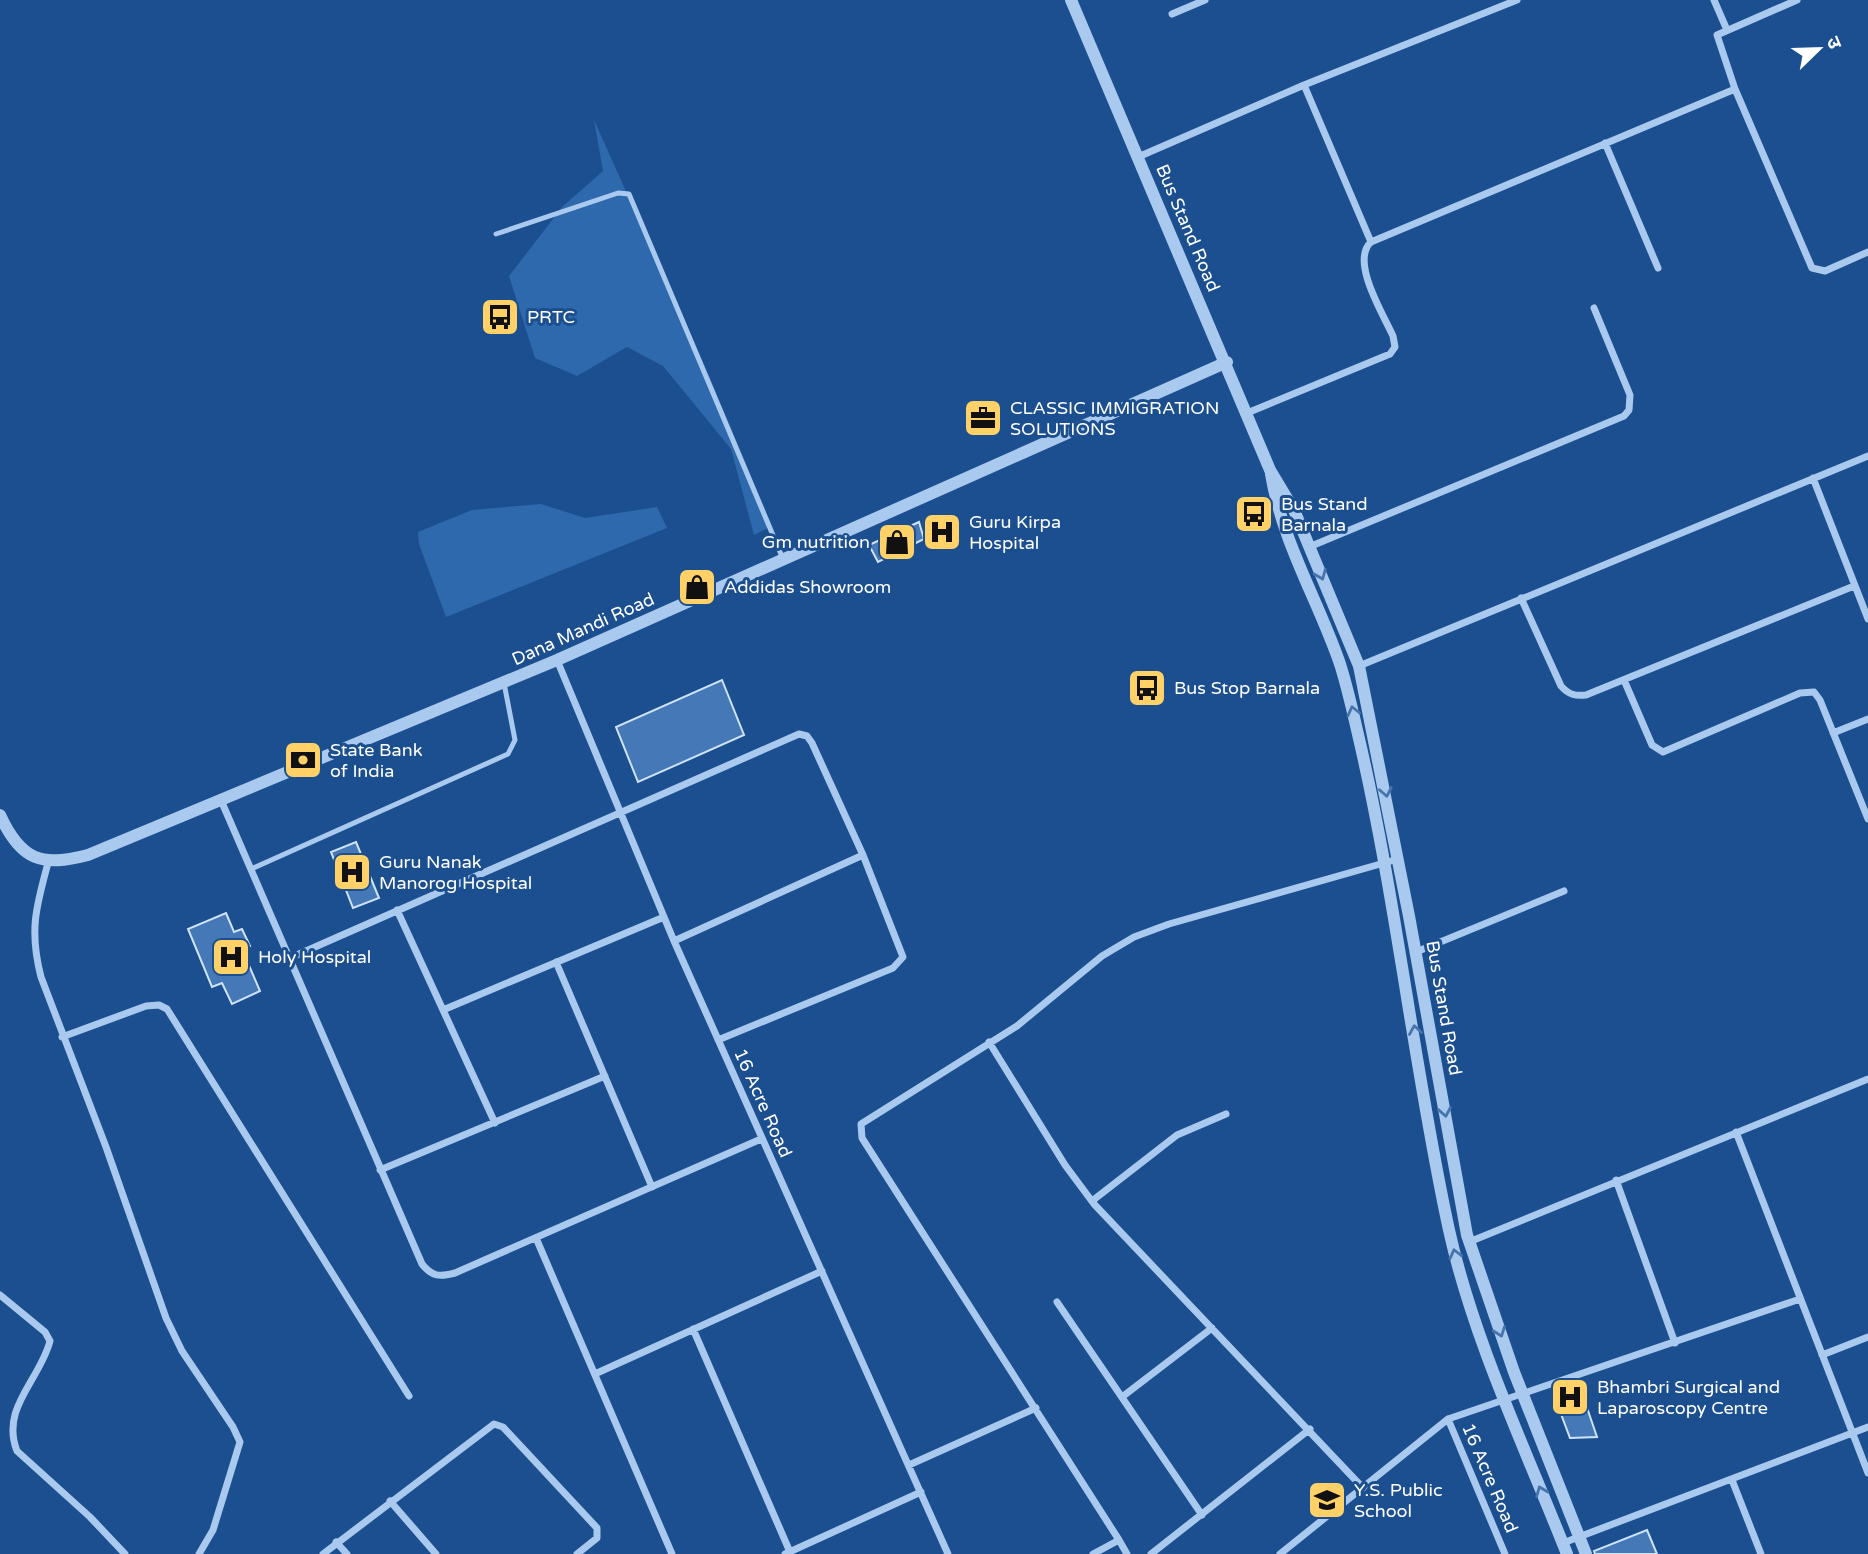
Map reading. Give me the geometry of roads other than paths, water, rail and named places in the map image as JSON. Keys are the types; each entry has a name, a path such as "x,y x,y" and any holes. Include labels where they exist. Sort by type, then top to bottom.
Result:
{"street":[{"name":"Bus Stand Road","path":"1071,0 1227,362 1270,470 1294,510 1359,666 1449,1230 1458,1265 1504,1398 1565,1549"},
{"path":"1172,14 1205,0"},
{"path":"1139,157 1304,85 1517,0"},
{"path":"1714,0 1727,30"},
{"path":"1797,0 1715,37 1812,268 1825,271 1868,252"},
{"path":"1304,85 1371,242"},
{"path":"1247,413 1390,354 1395,346 1393,336 1364,271 1365,247 1371,242 1735,89"},
{"path":"1605,143 1658,268"},
{"path":"1309,547 1624,416 1629,410 1630,395 1594,308"},
{"name":"Dana Mandi Road","path":"48,863 88,855 220,798 504,683 1227,362"},
{"path":"1359,666 1868,456"},
{"name":"Bus Stand Road","path":"1270,470 1280,519 1346,686 1416,952 1469,1242 1522,1392 1586,1554"},
{"path":"1814,478 1854,586 1866,607 1868,619"},
{"path":"1521,597 1561,686 1568,693 1586,695 1854,586"},
{"name":"16 Acre Road","path":"557,660 674,941 948,1554"},
{"path":"1624,680 1652,746 1662,752 1808,691 1817,695 1868,819"},
{"path":"1833,733 1868,719"},
{"path":"290,958 621,810 799,734 807,736 863,855 902,950 899,963 718,1040"},
{"path":"220,798 380,1170 422,1264 430,1274 442,1277 455,1273 761,1139"},
{"path":"0,815 11,834 29,854 48,863 33,916 33,934 41,977 106,1147 166,1318 181,1351 233,1427 240,1442 214,1531 199,1554"},
{"path":"674,941 863,855"},
{"path":"1127,1554 859,1130 865,1119 1035,1012 1102,956 1135,937 1169,924 1392,860"},
{"path":"1416,952 1564,891"},
{"path":"397,910 495,1123"},
{"path":"443,1010 664,917"},
{"path":"556,962 652,1187"},
{"path":"62,1037 146,1006 167,1009 410,1396"},
{"path":"989,1042 1065,1165 1092,1201 1363,1488"},
{"path":"380,1170 605,1076"},
{"path":"1469,1242 1868,1079"},
{"path":"1092,1201 1177,1135 1226,1114"},
{"path":"1736,1132 1868,1473"},
{"path":"1616,1180 1675,1343"},
{"path":"536,1238 597,1373 672,1554"},
{"path":"597,1373 822,1271"},
{"path":"0,1295 45,1332 50,1340 11,1417 12,1439 18,1451 90,1517 125,1554"},
{"path":"1448,1419 1800,1299"},
{"path":"1057,1302 1202,1515"},
{"path":"1122,1397 1212,1328"},
{"path":"693,1329 788,1553 921,1492"},
{"path":"1822,1355 1868,1337"},
{"path":"909,1465 1036,1408"},
{"name":"16 Acre Road","path":"1280,1554 1363,1488 1412,1444 1448,1419 1506,1554"},
{"path":"323,1554 488,1427 499,1424 597,1528 597,1538 577,1554"},
{"path":"1565,1549 1579,1537 1868,1427"},
{"path":"1151,1554 1310,1429"},
{"path":"1732,1480 1761,1554"},
{"path":"390,1501 436,1554"},
{"path":"1093,1554 1119,1541"},
{"path":"336,1542 346,1554"}],"lane":[{"path":"496,234 618,192 629,194 783,559"},
{"path":"251,869 508,754 515,740 504,683"}],"place":[{"name":"PRTC","path":"500,317"},
{"name":"CLASSIC IMMIGRATION SOLUTIONS","path":"983,418"},
{"name":"Bus Stand Barnala","path":"1254,514"},
{"name":"Guru Kirpa Hospital","path":"942,532"},
{"name":"Gm nutrition","path":"897,542"},
{"name":"Addidas Showroom","path":"697,587"},
{"name":"Bus Stop Barnala","path":"1147,688"},
{"name":"State Bank of India","path":"303,760"},
{"name":"Guru Nanak Manorog Hospital","path":"352,872"},
{"name":"Holy Hospital","path":"231,957"},
{"name":"Bhambri Surgical and Laparoscopy Centre","path":"1570,1397"},
{"name":"Y.S. Public School","path":"1327,1500"}]}
